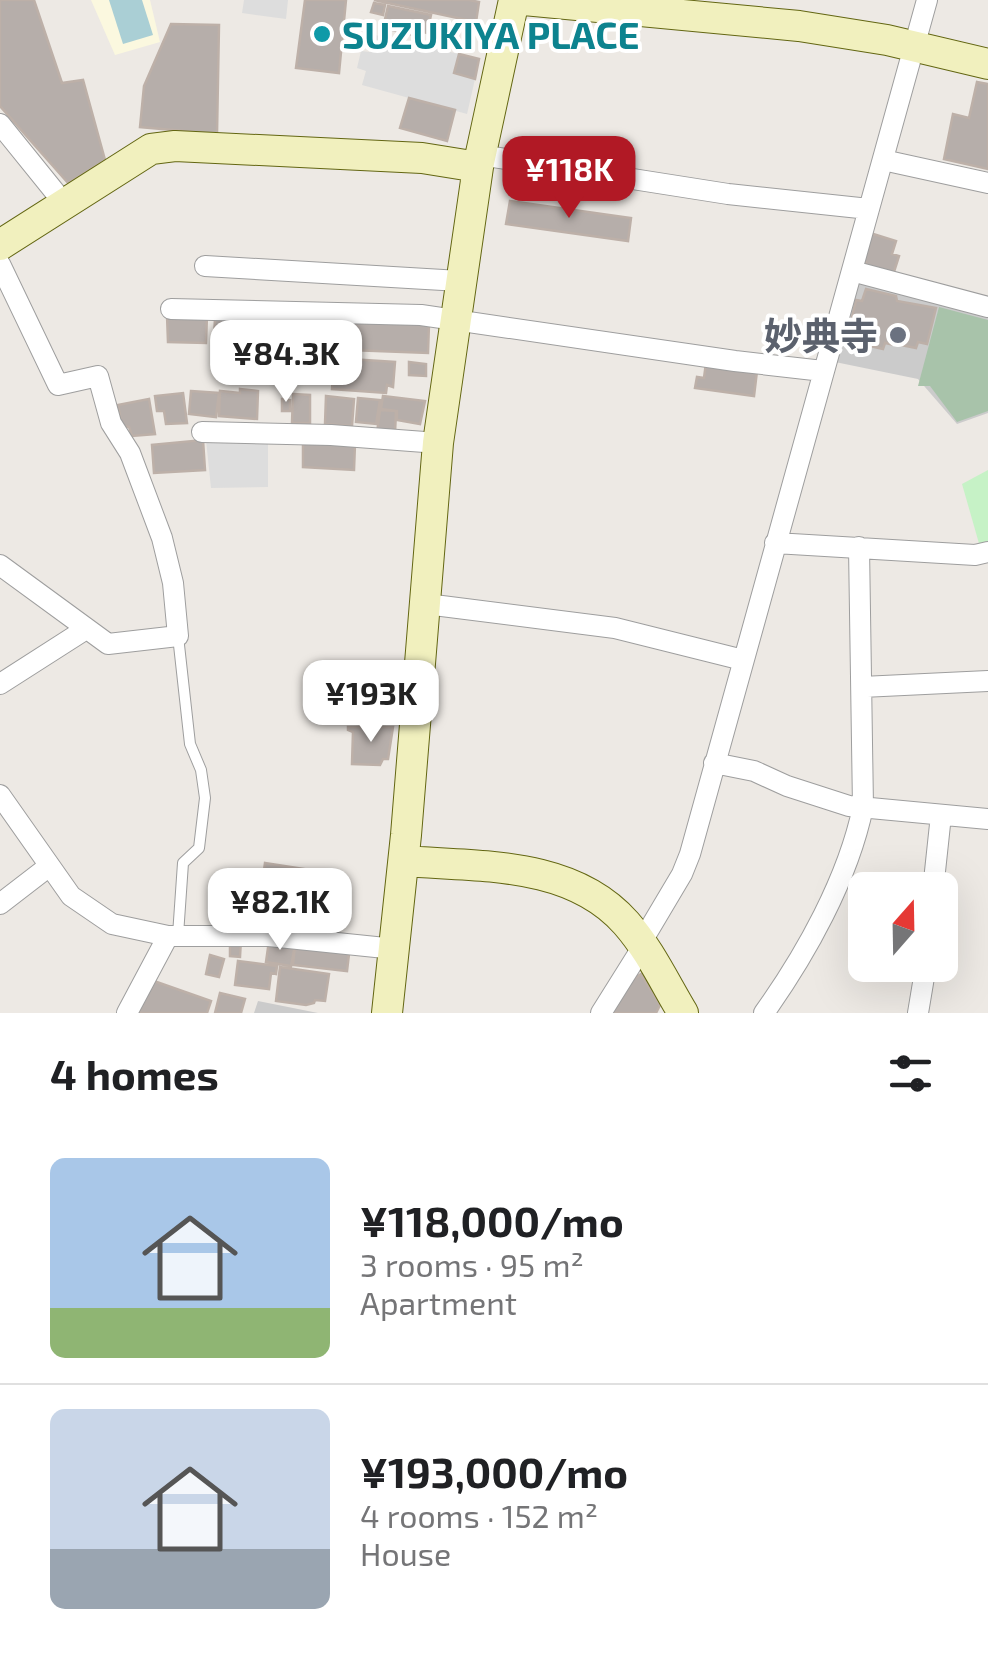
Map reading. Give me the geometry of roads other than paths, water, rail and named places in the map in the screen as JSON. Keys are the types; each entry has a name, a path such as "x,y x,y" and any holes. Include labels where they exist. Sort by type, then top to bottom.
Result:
{"street":[{"path":"388,1013 438,443 479,161 514,0"},
{"path":"524,0 799,26 988,64"},
{"path":"601,1013 682,874 928,0"},
{"path":"0,124 63,202"},
{"path":"0,246 132,158 151,149 175,146 479,161 868,209"},
{"path":"883,160 988,184"},
{"path":"0,264 58,384 98,376 111,423 130,453 162,538 173,583 178,636 108,644 0,565"},
{"path":"205,266 460,281"},
{"path":"852,271 988,307"},
{"path":"170,309 454,318 735,361 823,370"},
{"path":"202,432 438,443"},
{"path":"775,543 974,555 988,552"},
{"path":"764,1013 808,947 858,829 863,807 858,546"},
{"path":"426,604 615,628 743,660"},
{"path":"0,684 86,628"},
{"path":"862,687 988,680"},
{"path":"714,763 754,771 834,802 988,819"},
{"path":"0,795 72,896 94,914 130,930 173,935 269,936 394,949"},
{"path":"935,872 940,816"},
{"path":"404,861 547,876 593,893 621,918 642,945 683,1013"},
{"path":"0,904 48,867"},
{"path":"127,1013 173,935"},
{"path":"918,1013 923,982"}],"lane":[{"path":"173,935 183,863 199,848 205,798 201,770 190,744 178,636"}],"water":[{"path":"109,0 142,0 153,35 123,44"}],"place":[{"name":"SUZUKIYA PLACE","path":"322,34"},
{"name":"妙典寺","path":"898,335"}]}
